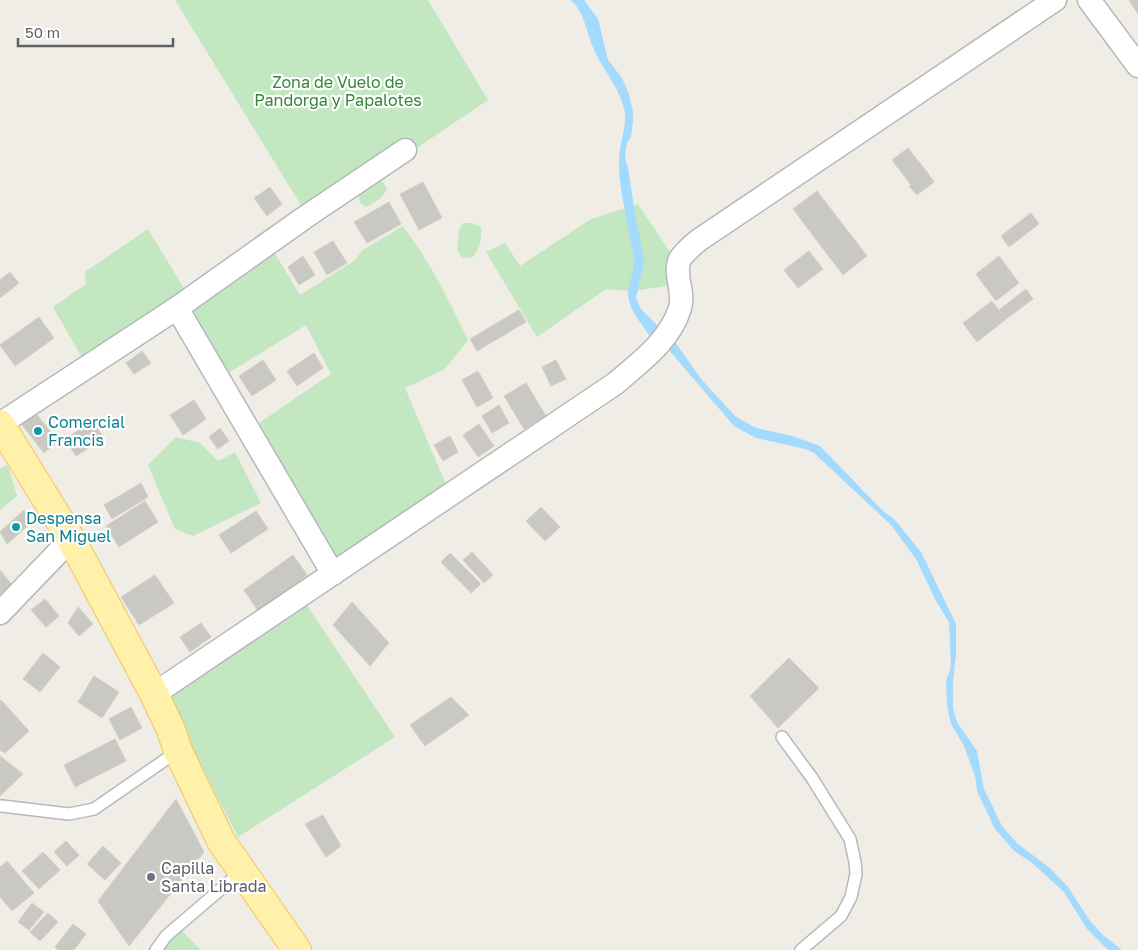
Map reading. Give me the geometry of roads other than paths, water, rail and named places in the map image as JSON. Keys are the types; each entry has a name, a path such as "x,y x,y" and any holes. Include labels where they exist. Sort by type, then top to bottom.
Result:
{"main road":[{"path":"0,424 70,539 154,694 171,730 178,751 222,841 298,950"}],"street":[{"path":"154,694 616,383 653,351 672,328 681,307 681,290 677,272 681,258 699,240 1055,0"},
{"path":"1089,0 1138,66"},
{"path":"0,424 177,308 304,218 405,150"},
{"path":"177,308 334,574"},
{"path":"0,613 70,539"}],"lane":[{"path":"782,737 812,778 850,839 855,862 856,874 852,897 841,916 801,950"},
{"path":"2,806 69,814 94,809 178,751"},
{"path":"156,950 166,936 242,872"}],"water":[{"path":"570,0 584,0 598,19 608,60 622,78 629,94 633,120 631,137 627,143 625,158 644,263 636,298 641,309 661,329 653,341 634,314 628,295 634,262 619,172 619,153 625,121 624,108 618,92 596,55 579,9"},
{"path":"675,342 702,380 735,416 756,428 792,436 820,446 881,509 895,520 921,552 956,624 953,708 957,722 977,751 984,789 1002,826 1018,844 1050,868 1068,887 1090,921 1103,935 1122,950 1109,950 1104,946 1087,929 1064,892 1031,862 1014,851 995,829 977,791 975,776 964,746 951,724 947,705 946,681 951,667 949,622 936,601 916,559 891,525 814,453 805,449 756,438 734,426 668,349"}],"place":[{"name":"Comercial Francis","path":"38,431"},
{"name":"Despensa San Miguel","path":"16,527"},
{"name":"Capilla Santa Librada","path":"151,877"}],"park label":[{"name":"Zona de Vuelo de Pandorga y Papalotes","path":"338,91"}]}
